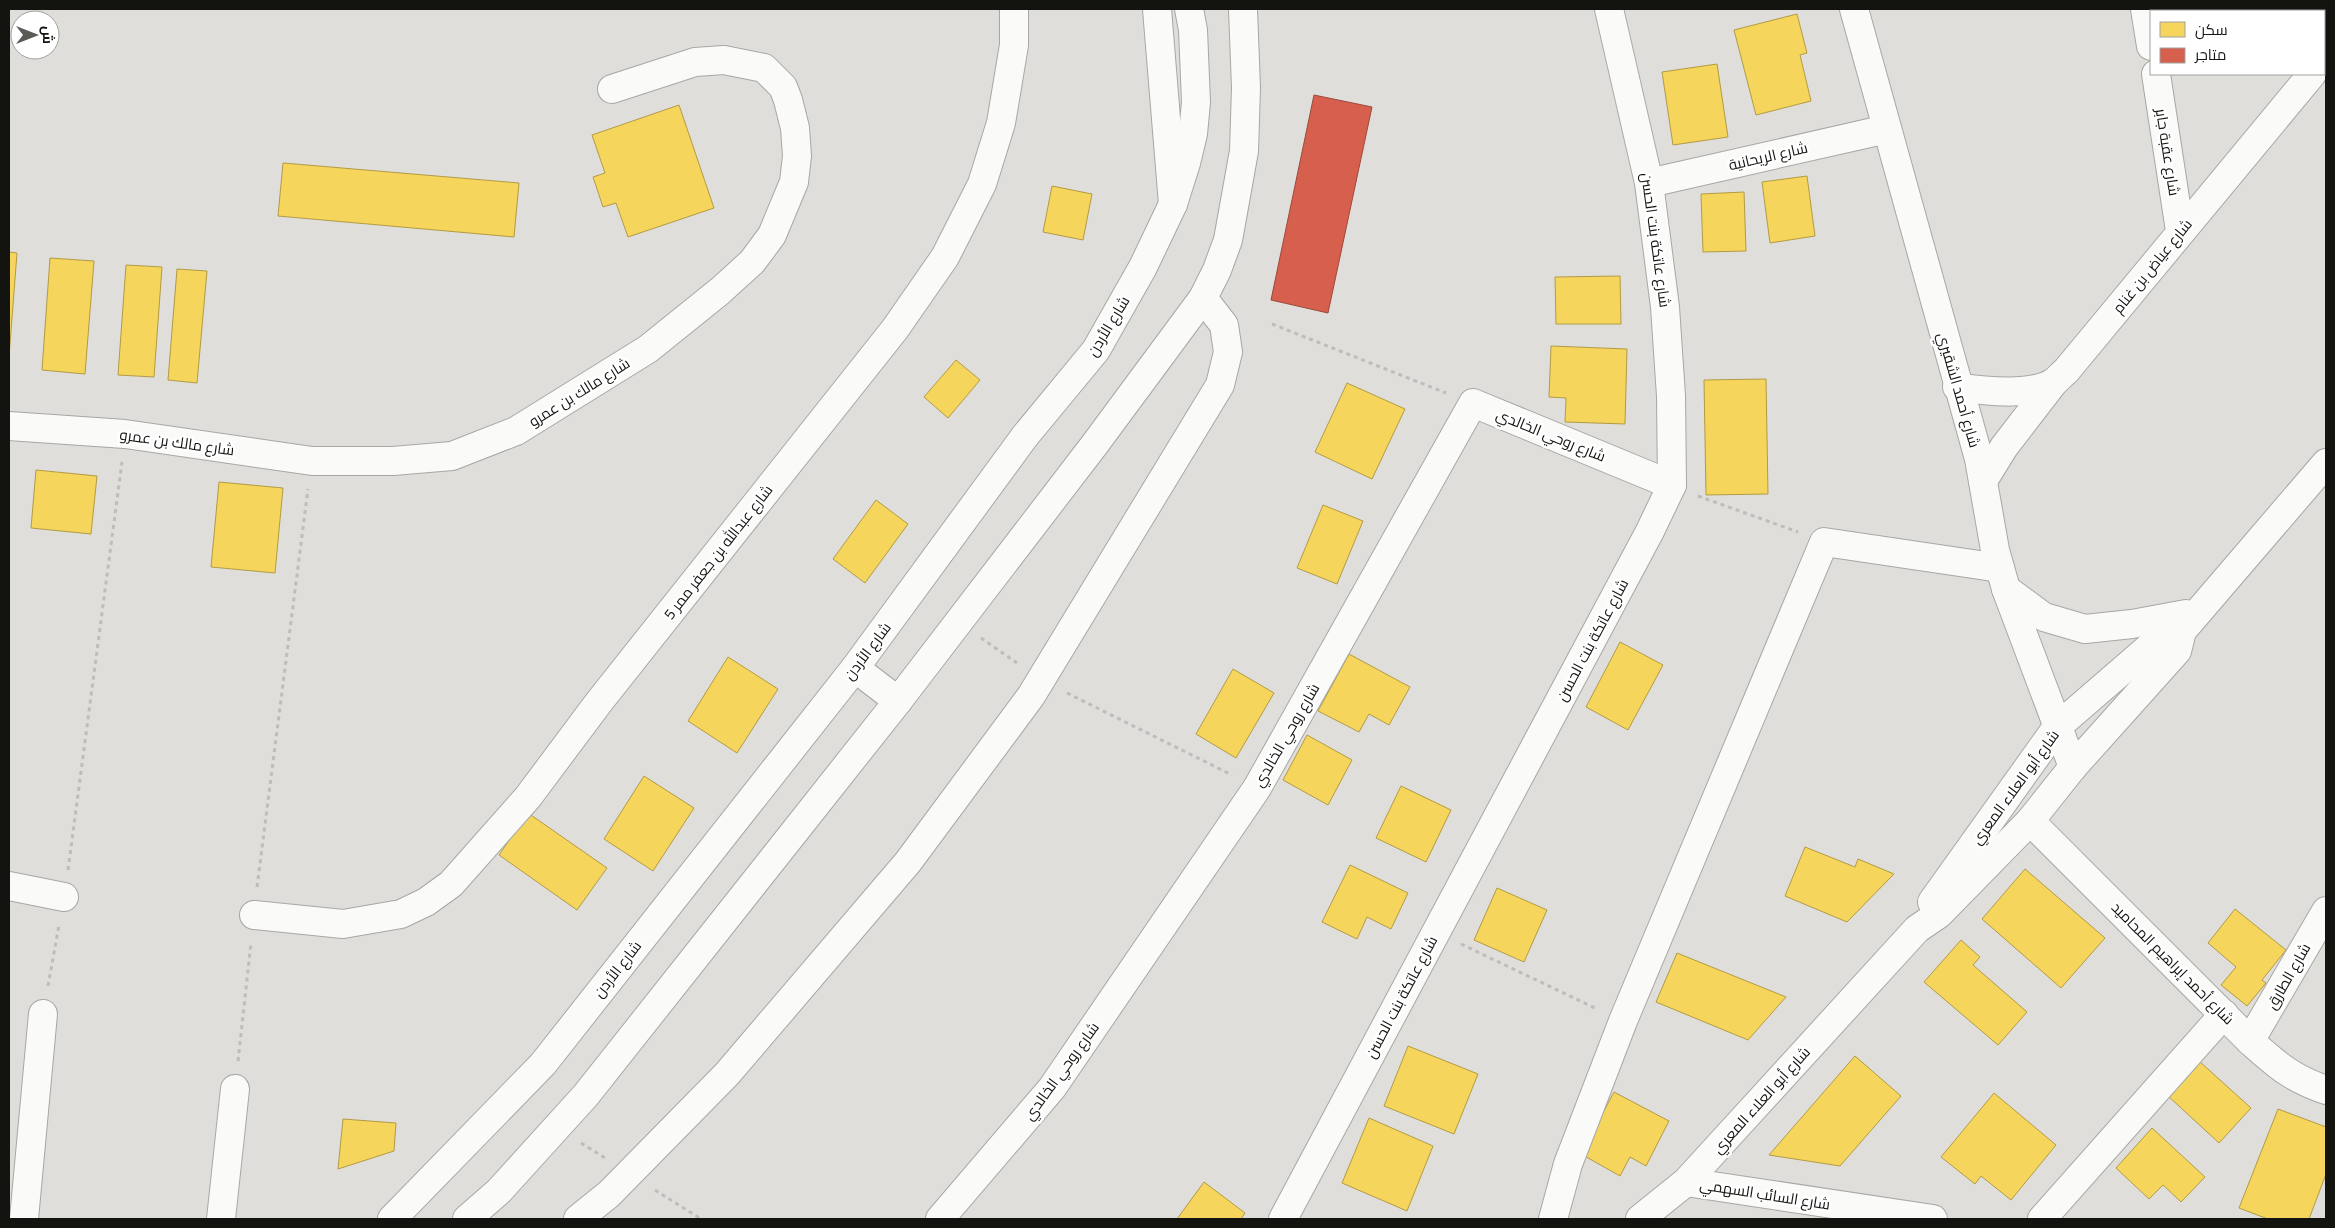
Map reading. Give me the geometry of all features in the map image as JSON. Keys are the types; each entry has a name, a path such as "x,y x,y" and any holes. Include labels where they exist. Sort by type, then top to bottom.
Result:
{"main road":[{"name":"شارع عبدالله بن جعفر ممر 5","path":"254,915 343,924 401,914 426,902 451,884 528,797 599,702 895,329 945,257 982,184 1001,123 1014,45 1014,9"},
{"path":"1157,9 1173,204"},
{"name":"شارع الأردن","path":"392,1219 543,1064 855,668 1025,436 1096,350 1143,267 1173,204 1193,134 1196,102 1193,30 1189,9"},
{"path":"467,1219 498,1191 586,1096 898,702 1095,444 1202,298 1217,270 1228,240 1244,150 1246,88 1243,9"},
{"name":"شارع عاتكة بنت الحسن","path":"1283,1219 1650,531 1672,485 1671,396 1665,307 1649,183 1609,9"},
{"name":"شارع أحمد الشقيري","path":"1854,9 1957,387 1979,459 2003,578 2073,767"},
{"path":"2146,9 2150,39"},
{"name":"شارع مالك بن عمرو","path":"9,426 125,434 312,461 393,461 452,456 516,431 648,349 720,291 752,262 772,235 794,182 797,156 795,128 783,87 764,68 724,60 695,62 612,89"},
{"name":"شارع عقبة جابر","path":"2156,75 2180,231"},
{"name":"شارع عياض بن غنام","path":"1957,387 1986,392 2006,392 2029,390 2054,382 2066,371 2180,231 2311,75"},
{"name":"شارع الريحانية","path":"1649,183 1887,129"},
{"path":"578,1219 609,1194 740,1059 908,862 1031,696 1220,385 1228,352 1224,325 1202,298"},
{"path":"1983,481 2004,446 2054,382"},
{"name":"شارع روحي الخالدي","path":"940,1219 1052,1088 1257,788 1473,403 1672,485"},
{"name":"شارع أبو العلاء المعري","path":"1640,1219 1686,1182 1917,929 1939,914 2030,821 2073,767 2177,651 2190,621 2326,463"},
{"path":"1553,1219 1568,1164 1623,1021 1824,542 2003,578 2044,618 2085,629 2190,621"},
{"name":"شارع أبو العلاء المعري","path":"1917,929 1930,904 2057,727 2161,636 2190,621"},
{"path":"855,668 898,702"},
{"name":"شارع أحمد إبراهيم المحاميد","path":"2030,821 2250,1041 2285,1072 2303,1082 2326,1090"},
{"path":"9,886 64,896"},
{"name":"شارع الطارق","path":"2250,1041 2326,910"},
{"path":"24,1219 43,1014"},
{"path":"2042,1219 2224,1014"},
{"path":"221,1219 235,1089"},
{"name":"شارع السائب السهمي","path":"1686,1182 1933,1219"}],"path":[{"path":"1272,324 1473,403"},
{"path":"43,1014 64,896 125,434"},
{"path":"235,1089 254,915 312,461"},
{"path":"1672,485 1714,503 1824,542"},
{"path":"958,623 1041,679 1257,788"},
{"path":"1435,932 1623,1021"}],"building: سكن":[{"path":"1797,14 1807,53 1800,55 1811,101 1756,115 1734,30"},
{"path":"1717,64 1728,137 1673,145 1662,72"},
{"path":"679,105 714,208 628,237 616,203 603,207 593,177 605,173 592,135"},
{"path":"283,163 519,183 514,237 278,216"},
{"path":"1807,176 1815,236 1770,243 1762,182"},
{"path":"1052,186 1092,194 1083,240 1043,232"},
{"path":"1744,192 1746,251 1703,252 1701,194"},
{"path":"9,252 17,253 9,357"},
{"path":"50,258 94,261 85,374 42,370"},
{"path":"126,265 162,267 154,377 118,375"},
{"path":"177,269 207,271 197,383 168,380"},
{"path":"1620,276 1621,324 1556,324 1555,277"},
{"path":"1551,346 1627,349 1625,424 1565,422 1566,398 1549,397"},
{"path":"956,360 980,380 948,418 924,397"},
{"path":"1766,379 1768,494 1706,495 1704,380"},
{"path":"1347,383 1405,409 1372,479 1315,452"},
{"path":"36,470 97,476 91,534 31,528"},
{"path":"219,482 283,488 275,573 211,567"},
{"path":"876,500 908,524 865,583 833,559"},
{"path":"1323,505 1363,521 1337,584 1297,568"},
{"path":"1620,642 1663,665 1628,730 1586,707"},
{"path":"1349,654 1410,687 1389,725 1369,714 1359,732 1318,711"},
{"path":"728,657 778,689 737,753 688,721"},
{"path":"1233,669 1274,693 1236,758 1196,734"},
{"path":"1307,735 1352,760 1328,805 1283,780"},
{"path":"644,776 694,808 653,871 604,839"},
{"path":"1401,786 1451,810 1426,862 1376,838"},
{"path":"528,813 607,868 577,910 499,855"},
{"path":"1805,847 1855,867 1858,859 1894,874 1847,922 1785,896"},
{"path":"1350,865 1408,893 1391,929 1367,917 1357,939 1322,922"},
{"path":"2025,869 2105,938 2061,988 1982,919"},
{"path":"1497,888 1547,910 1524,962 1474,940"},
{"path":"2235,909 2286,950 2262,980 2266,983 2247,1006 2221,985 2236,967 2208,943"},
{"path":"1961,940 1980,957 1973,965 2027,1012 1998,1045 1924,982"},
{"path":"1677,953 1786,997 1748,1040 1656,1002"},
{"path":"1408,1046 1478,1074 1454,1134 1384,1106"},
{"path":"1855,1056 1901,1096 1840,1166 1769,1155"},
{"path":"2199,1061 2251,1108 2219,1143 2167,1095"},
{"path":"1614,1092 1669,1121 1646,1166 1630,1157 1620,1176 1581,1154"},
{"path":"1994,1093 2056,1145 2011,1200 1981,1176 1975,1184 1941,1157"},
{"path":"2278,1109 2326,1127 2326,1174 2309,1219 2268,1219 2239,1208"},
{"path":"1369,1118 1433,1146 1407,1211 1342,1183"},
{"path":"343,1119 396,1123 394,1151 338,1169"},
{"path":"2152,1128 2205,1177 2181,1202 2163,1185 2149,1199 2116,1168"},
{"path":"1204,1182 1245,1213 1241,1219 1177,1219"}],"building: متاجر":[{"path":"1314,95 1372,107 1328,313 1271,300"}]}
